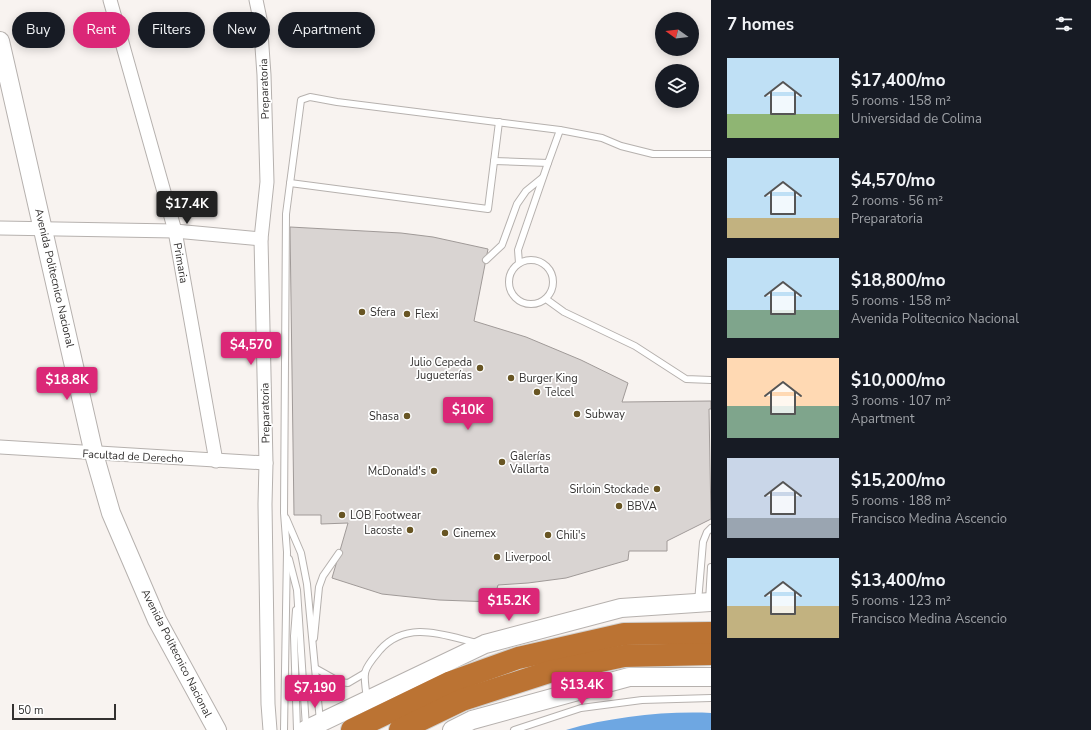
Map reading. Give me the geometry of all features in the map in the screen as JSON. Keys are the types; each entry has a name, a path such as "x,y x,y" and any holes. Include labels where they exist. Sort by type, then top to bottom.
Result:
{"highway":[{"path":"352,730 451,682 518,658 624,634 711,633"},
{"path":"400,730 462,700 549,672 624,656 711,654"}],"street":[{"name":"Primaria","path":"110,0 175,231 216,461"},
{"name":"Preparatoria","path":"256,0 260,19 264,68 266,174 261,239 270,730"},
{"name":"Avenida Politecnico Nacional","path":"0,41 94,454 111,513 157,620 217,730"},
{"path":"0,228 175,231 261,239"},
{"name":"Facultad de Derecho","path":"0,447 94,454 266,463"},
{"path":"309,729 367,702 446,661 484,644 621,608 706,602"},
{"path":"452,730 472,720 629,677 711,677"}],"lane":[{"path":"284,730 287,552 284,513 286,214 300,100 310,97 337,102 560,130 602,138 621,146 653,154 711,154"},
{"path":"290,183 488,209 499,122"},
{"path":"519,263 518,250 560,130"},
{"path":"494,161 548,163"},
{"path":"486,260 502,245 517,204 526,191 543,177"},
{"path":"533,260 545,264 552,275 552,288 546,299 532,304 518,300 510,289 510,274 519,263 533,260"},
{"path":"546,299 564,312 635,346 686,379 711,380"},
{"path":"284,513 301,553 307,584 315,668 309,729"},
{"path":"706,602 703,542 707,532 711,528"},
{"path":"287,552 297,590 309,729"},
{"path":"313,653 319,587 323,576 339,553"},
{"path":"706,602 711,567"},
{"path":"297,590 294,636 309,729"},
{"path":"315,668 340,682 348,683 365,673 374,657 389,640 408,632 432,632 484,644"},
{"path":"365,673 367,702"},
{"path":"514,730 581,708 642,700 711,698"}],"water":[{"path":"711,713 711,730 566,730 619,718 656,714"}],"building":[{"name":"Galerías Vallarta","path":"290,227 401,233 433,237 488,249 474,321 526,337 581,360 628,383 622,402 711,401 711,409 709,409 711,519 667,541 667,551 629,551 628,560 566,578 498,585 493,602 439,600 382,594 332,578 348,523 321,524 321,515 294,515"}],"place":[{"name":"Sfera","path":"362,312"},
{"name":"Flexi","path":"407,314"},
{"name":"Julio Cepeda Jugueterías","path":"480,368"},
{"name":"Burger King","path":"511,378"},
{"name":"Telcel","path":"537,392"},
{"name":"Subway","path":"577,414"},
{"name":"Shasa","path":"407,416"},
{"name":"Galerías Vallarta","path":"502,462"},
{"name":"McDonald's","path":"434,471"},
{"name":"Sirloin Stockade","path":"657,489"},
{"name":"BBVA","path":"619,506"},
{"name":"LOB Footwear","path":"342,515"},
{"name":"Lacoste","path":"410,530"},
{"name":"Cinemex","path":"445,533"},
{"name":"Chili's","path":"548,535"},
{"name":"Liverpool","path":"497,557"}]}
